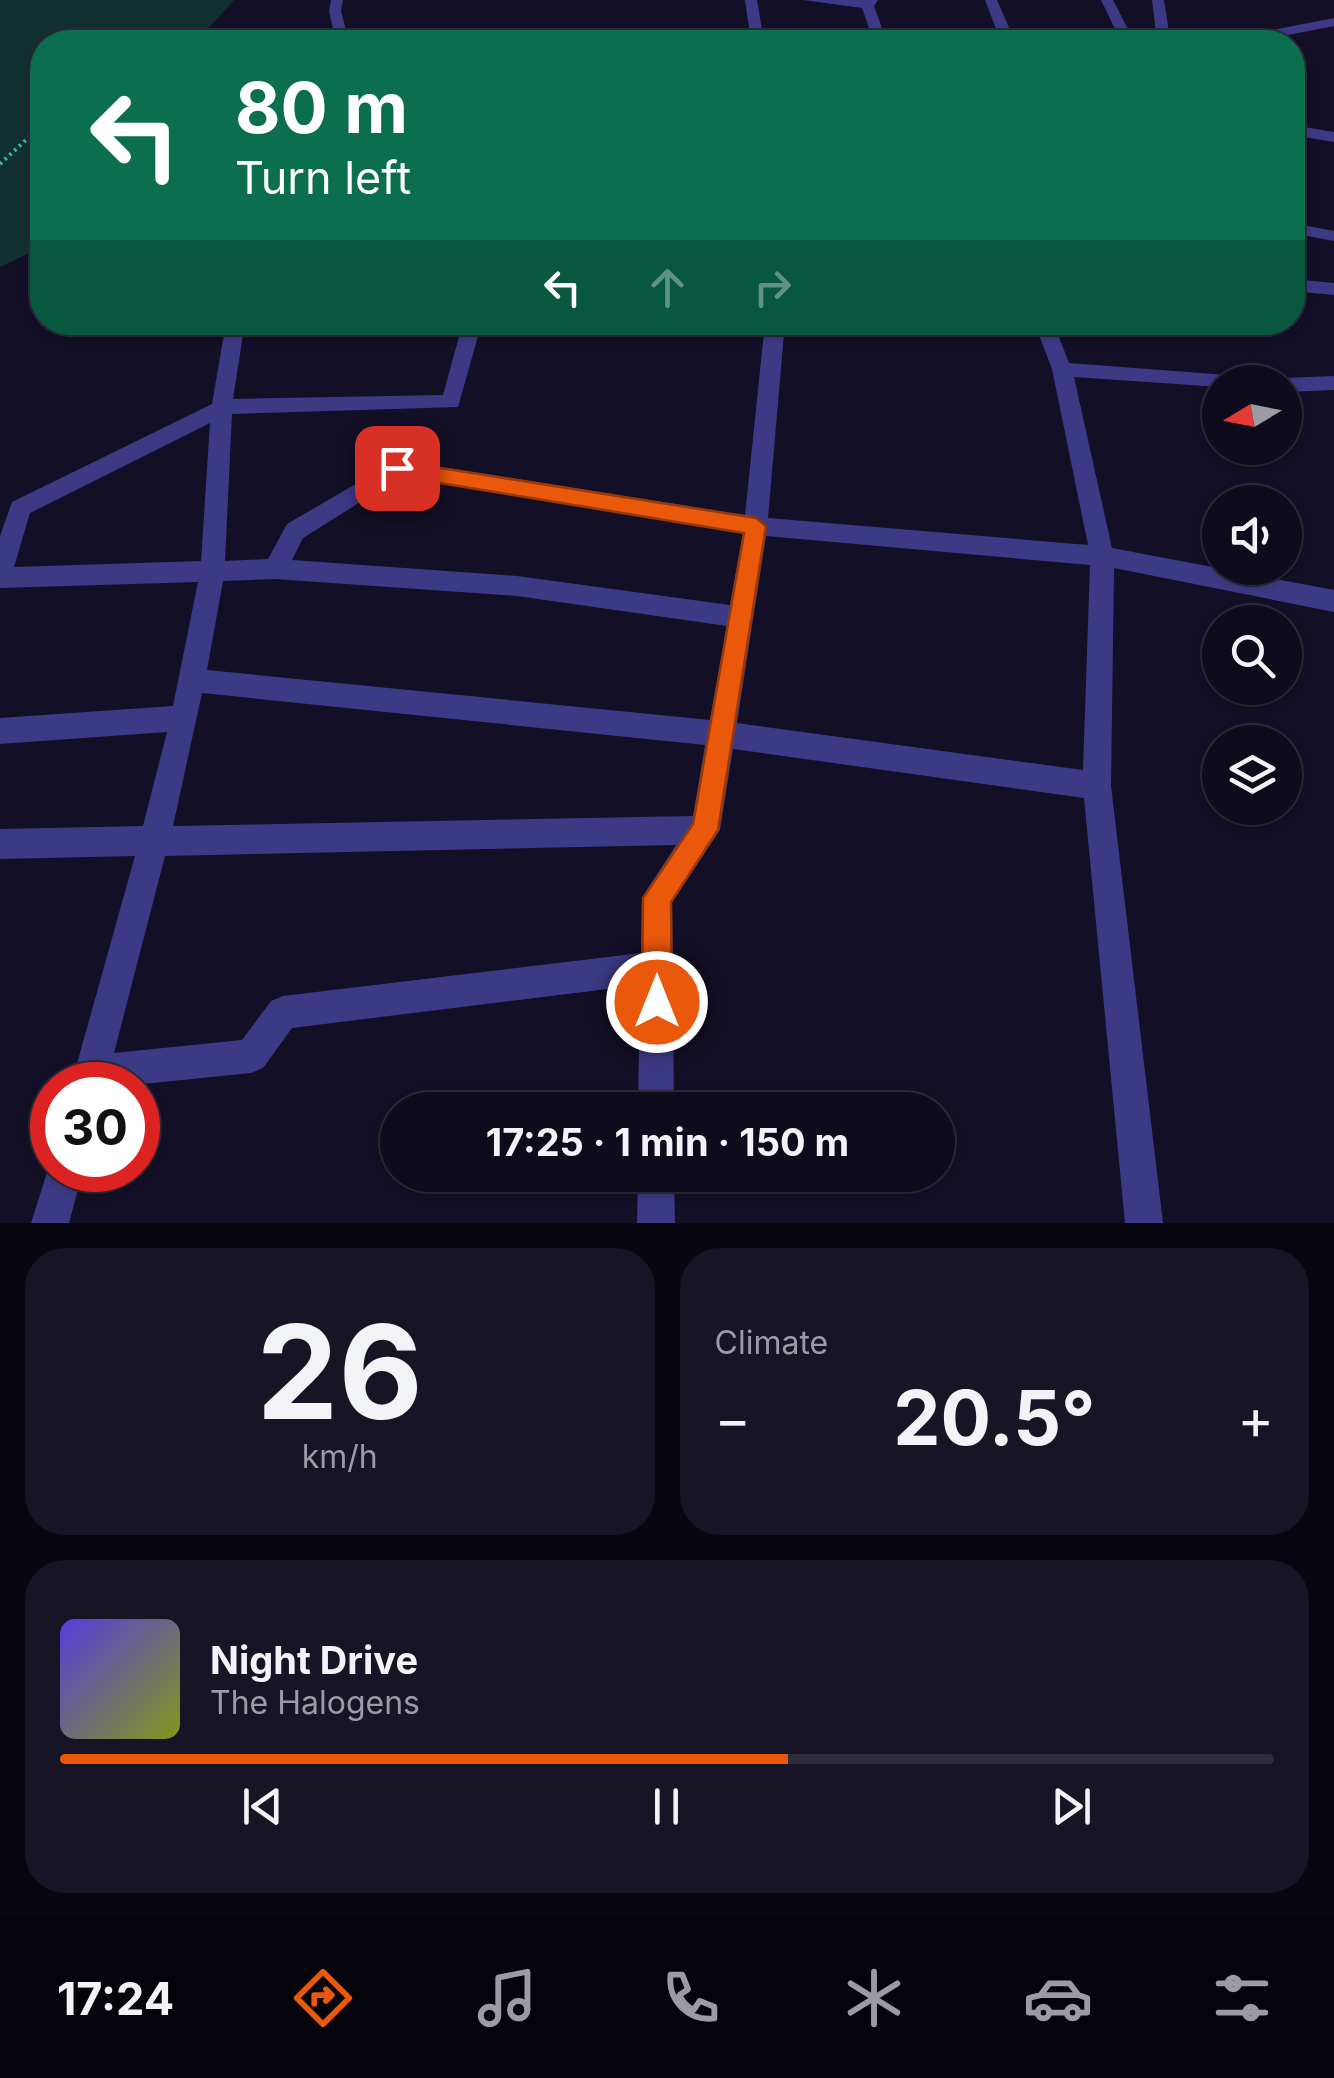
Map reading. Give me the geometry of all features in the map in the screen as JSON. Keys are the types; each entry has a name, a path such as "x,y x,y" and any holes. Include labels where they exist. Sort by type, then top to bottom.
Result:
{"street":[{"path":"337,0 335,12 340,30"},
{"path":"752,0 756,30"},
{"path":"808,0 869,3 877,30"},
{"path":"991,0 1001,30"},
{"path":"1106,0 1121,30"},
{"path":"1158,0 1162,30"},
{"path":"1289,30 1334,22"},
{"path":"1305,132 1334,137"},
{"path":"1305,230 1334,236"},
{"path":"1305,286 1334,288"},
{"path":"95,1062 154,842 212,571 224,407 234,335"},
{"path":"469,335 451,402 224,407 20,508 0,576 276,569 516,586 742,617"},
{"path":"656,1092 657,898 705,830 756,526 775,335"},
{"path":"1048,335 1062,368 1102,556 1096,786 1144,1223"},
{"path":"1062,368 1202,379"},
{"path":"1302,385 1334,383"},
{"path":"276,569 295,532 397,468 756,526 1102,556 1334,601"},
{"path":"189,680 720,734 1096,786"},
{"path":"0,731 182,718"},
{"path":"0,844 705,830"},
{"path":"160,1069 251,1056 284,1013 657,967"},
{"path":"50,1223 59,1192"},
{"path":"656,1192 656,1223"}],"path":[{"path":"0,164 30,138"}],"green space":[{"path":"0,0 234,0 207,30 30,30 30,253 0,267"}],"route":[{"path":"397,468 756,526 705,830 657,898 657,1002"}]}
